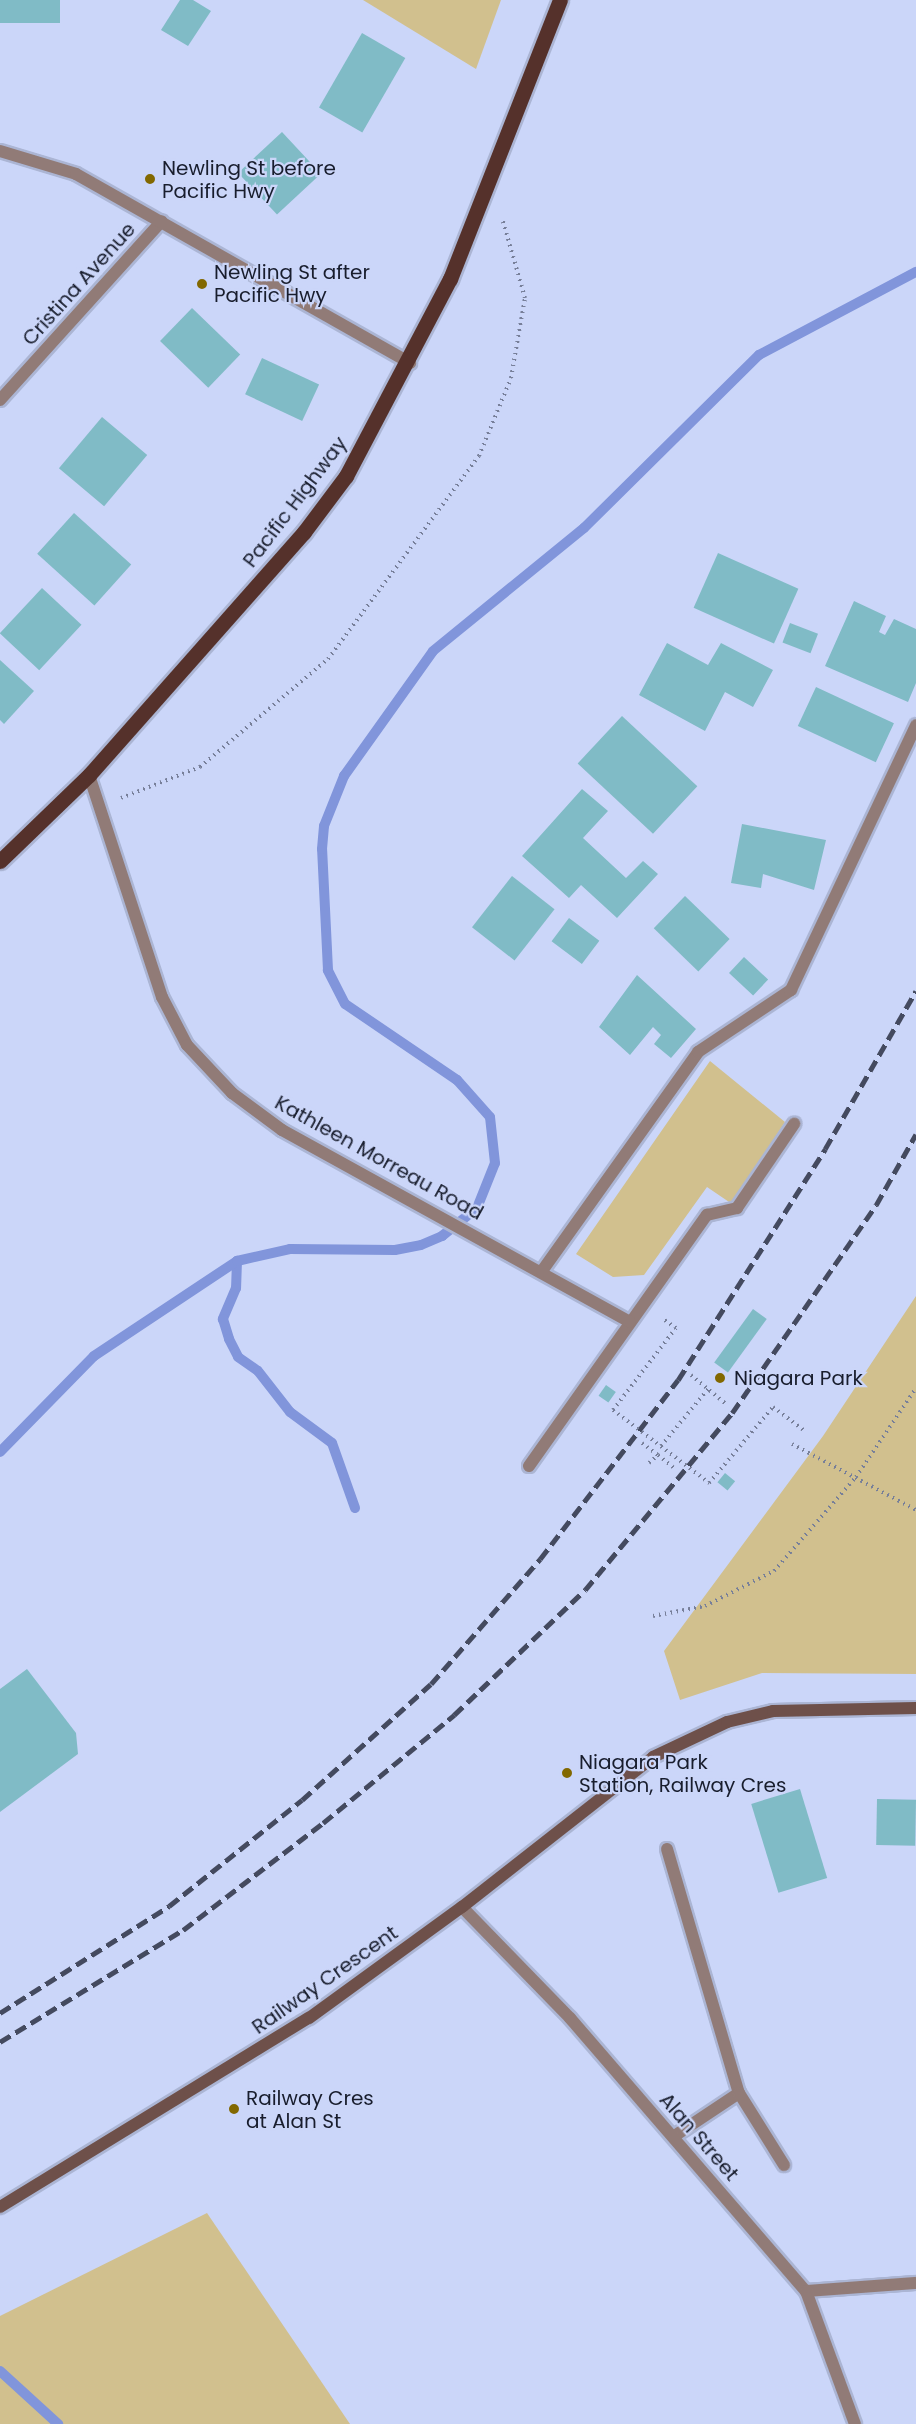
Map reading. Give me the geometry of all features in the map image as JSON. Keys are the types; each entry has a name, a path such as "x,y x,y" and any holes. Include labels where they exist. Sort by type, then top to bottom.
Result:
{"main road":[{"name":"Pacific Highway","path":"0,861 89,775 304,532 346,476 410,363 492,180 560,0"},
{"name":"Railway Crescent","path":"0,2207 309,2018 462,1907 653,1757 727,1722 773,1712 916,1708"}],"street":[{"path":"0,151 76,174 410,363"},
{"name":"Cristina Avenue","path":"0,400 162,221"},
{"path":"542,1271 698,1052 791,990 916,725"},
{"name":"Kathleen Morreau Road","path":"89,775 162,997 187,1045 232,1093 282,1130 486,1240 630,1322"},
{"path":"529,1466 707,1215 737,1208 795,1124"},
{"path":"667,1849 739,2093 784,2165"},
{"name":"Alan Street","path":"462,1907 570,2018 806,2291 855,2424"},
{"path":"673,2137 739,2093"},
{"path":"806,2291 916,2283"}],"path":[{"path":"100,806 200,767 328,659 479,456 511,378 525,298 492,180"},
{"path":"676,1328 613,1410 709,1483 773,1407 803,1430"},
{"path":"691,1375 726,1404"},
{"path":"653,1616 705,1606 774,1571 856,1477 916,1388"},
{"path":"661,1446 708,1389"},
{"path":"642,1443 674,1468"},
{"path":"792,1443 916,1510"},
{"path":"649,1463 658,1455"}],"shaded area":[{"path":"363,0 501,0 476,69"},
{"path":"710,1061 785,1122 732,1204 707,1187 644,1275 613,1277 576,1254"},
{"path":"916,1296 916,1674 762,1673 680,1700 664,1651 823,1436"},
{"path":"207,2213 350,2424 0,2424 0,2316"}],"building":[{"path":"0,0 60,0 60,23 0,23"},
{"path":"180,0 193,0 211,11 188,46 161,30"},
{"path":"362,33 405,58 362,132 319,107"},
{"path":"282,132 321,174 277,215 238,173"},
{"path":"192,308 240,355 208,388 160,341"},
{"path":"262,358 319,385 302,421 245,394"},
{"path":"102,417 147,455 104,506 59,468"},
{"path":"74,513 131,565 94,605 37,554"},
{"path":"718,553 798,589 774,644 694,608"},
{"path":"42,588 81,625 39,670 0,633"},
{"path":"854,601 886,616 879,632 885,635 894,619 916,629 916,683 908,702 825,666"},
{"path":"790,623 818,634 810,653 782,643"},
{"path":"667,643 708,665 721,643 773,670 753,707 725,692 705,731 639,695"},
{"path":"0,660 34,691 4,724 0,720"},
{"path":"816,687 894,723 876,762 798,726"},
{"path":"622,716 697,786 653,834 578,764"},
{"path":"582,789 608,811 583,838 626,878 643,861 658,874 617,918 581,885 569,898 522,856"},
{"path":"742,824 826,840 814,890 763,874 761,888 731,883"},
{"path":"512,876 555,909 515,960 472,927"},
{"path":"685,896 730,939 698,971 654,928"},
{"path":"569,918 599,941 582,964 552,941"},
{"path":"744,957 768,980 753,996 729,973"},
{"path":"637,975 696,1029 671,1058 654,1044 661,1035 653,1027 630,1055 599,1027"},
{"path":"753,1309 767,1319 728,1372 714,1362"},
{"path":"606,1385 616,1392 608,1403 599,1396"},
{"path":"725,1473 735,1481 728,1491 717,1482"},
{"path":"27,1669 76,1733 78,1754 0,1812 0,1689"},
{"path":"800,1789 827,1878 778,1893 751,1804"},
{"path":"877,1799 916,1800 915,1846 876,1845"}],"waterway":[{"path":"0,1452 94,1356 237,1261 290,1249 395,1250 421,1245 442,1236 477,1208 495,1163 490,1117 457,1080 345,1004 328,970 322,849 324,826 344,776 433,651 584,528 759,355 916,272"},
{"path":"237,1261 236,1288 223,1319 229,1339 238,1357 258,1371 290,1412 332,1443 355,1508"},
{"path":"0,2371 58,2424"}],"railway":[{"path":"0,2013 169,1906 302,1800 431,1684 540,1559 678,1380 825,1149 916,991"},
{"path":"0,2042 183,1930 323,1823 454,1715 585,1590 732,1413 876,1205 916,1134"}],"place":[{"name":"Newling St before Pacific Hwy","path":"150,179"},
{"name":"Newling St after Pacific Hwy","path":"202,284"},
{"name":"Niagara Park","path":"720,1378"},
{"name":"Niagara Park Station, Railway Cres","path":"567,1773"},
{"name":"Railway Cres at Alan St","path":"234,2109"}]}
